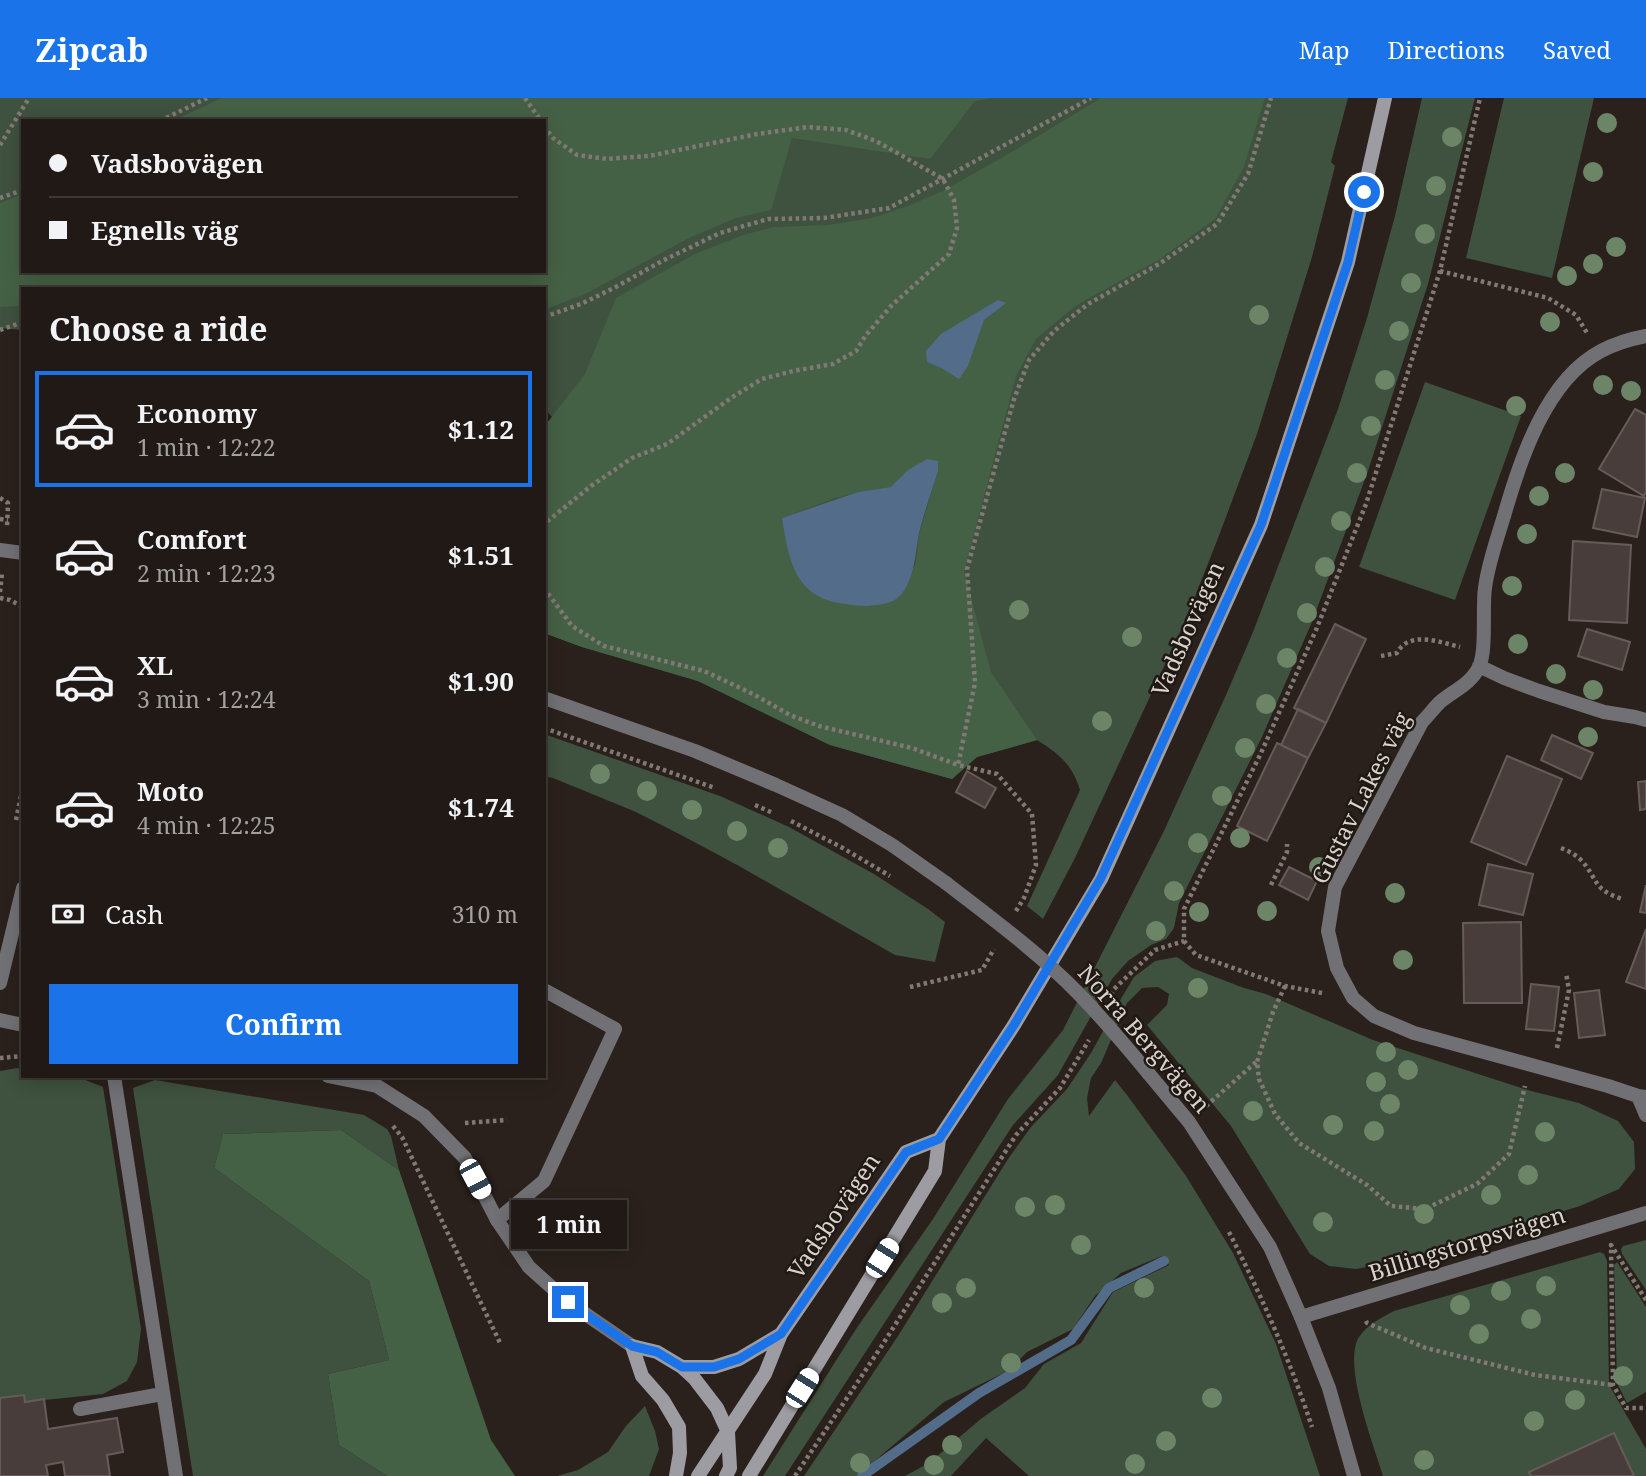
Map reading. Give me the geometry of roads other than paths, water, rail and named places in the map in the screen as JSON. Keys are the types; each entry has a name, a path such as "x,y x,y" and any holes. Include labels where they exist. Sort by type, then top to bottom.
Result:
{"main road":[{"name":"Vadsbovägen","path":"749,1476 934,1171 939,1139 1014,1025 1101,878 1261,525 1348,262 1385,98"},
{"name":"Vadsbovägen","path":"698,1476 765,1374 781,1334 906,1152 939,1139"},
{"name":"Vadsbovägen","path":"682,1367 714,1367 739,1359 781,1334"},
{"name":"Vadsbovägen","path":"632,1346 657,1352 682,1367 717,1408 728,1432 730,1468 726,1476"},
{"path":"632,1346 642,1376 663,1400 679,1427 680,1453 676,1476"}],"street":[{"path":"1646,336 1623,341 1598,352 1559,387 1545,410 1523,458 1485,586 1479,666 1539,691 1604,712 1646,720"},
{"path":"0,550 21,553"},
{"name":"Gustav Lakes väg","path":"1479,666 1464,687 1441,701 1422,722 1335,887 1328,931 1337,968 1353,998 1374,1016 1414,1033 1642,1097 1646,1115"},
{"name":"Norra Bergvägen","path":"546,699 695,751 842,815 892,845 946,883 1016,937 1076,991 1117,1035 1189,1122 1270,1247 1329,1388 1354,1476"},
{"path":"0,983 21,896"},
{"path":"497,1220 544,1181 615,1028 546,991"},
{"path":"0,1020 21,1025"},
{"path":"114,1078 176,1476"},
{"path":"338,1078 377,1086 424,1116 465,1158 497,1220 529,1267 568,1302 632,1346"},
{"name":"Billingstorpsvägen","path":"1301,1317 1646,1213"},
{"path":"80,1409 162,1394"}],"water":[{"path":"998,300 1006,303 984,320 968,366 959,379 927,362 926,351 941,334"},
{"path":"927,459 938,461 938,471 921,525 912,572 902,594 886,603 859,606 828,600 815,594 797,575 782,518 858,492 891,487 908,470"}],"waterway":[{"path":"862,1476 979,1393 1071,1340 1109,1288 1164,1261"}]}
